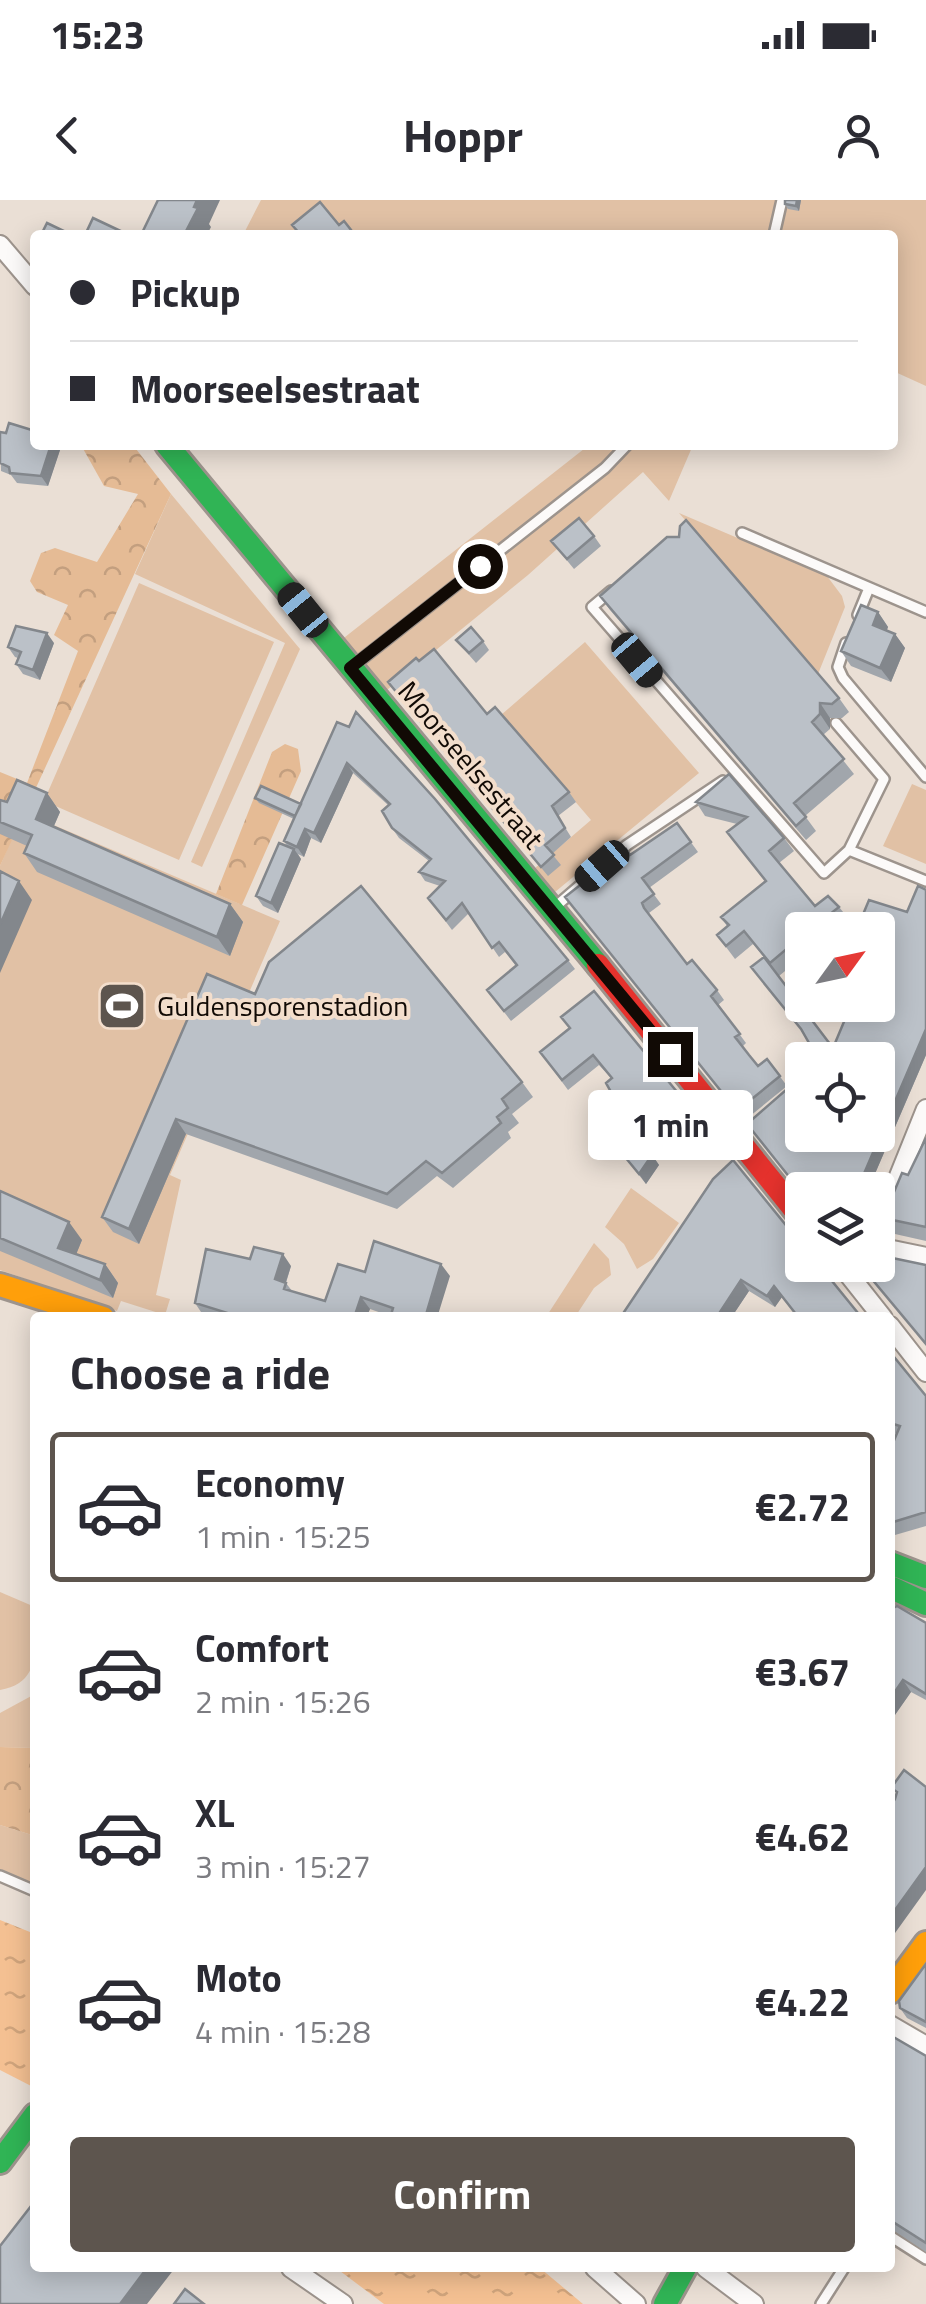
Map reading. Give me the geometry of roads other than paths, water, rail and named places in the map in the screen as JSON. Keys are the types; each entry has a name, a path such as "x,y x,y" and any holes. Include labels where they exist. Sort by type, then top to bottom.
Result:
{"street":[{"path":"0,245 30,280"},
{"name":"Moorseelsestraat","path":"171,450 743,1133 785,1194"},
{"path":"895,1186 926,1109"},
{"path":"895,1250 926,1257"},
{"path":"859,1282 879,1312"},
{"path":"0,1285 83,1312"},
{"path":"895,1332 926,1372"},
{"path":"895,1566 924,1575"},
{"path":"895,1593 924,1575"},
{"path":"895,1595 926,1604"},
{"path":"895,1985 926,1943"},
{"path":"895,2028 926,2046"},
{"path":"0,2136 30,2097"},
{"path":"0,2162 30,2122"},
{"path":"297,2272 343,2304"},
{"path":"600,2272 636,2304"},
{"path":"652,2304 682,2272"},
{"path":"665,2304 682,2272"},
{"path":"711,2272 754,2304"}],"lane":[{"path":"775,230 782,200"},
{"path":"350,668 622,450"},
{"path":"742,534 926,612"},
{"path":"620,583 592,607 824,874 849,850 884,779 836,724"},
{"path":"855,622 869,588"},
{"path":"848,639 838,667 842,678 926,777"},
{"path":"553,908 628,845 735,774"},
{"path":"849,850 926,881"},
{"path":"0,1876 30,1889"},
{"path":"895,2239 926,2259"},
{"path":"820,2304 841,2272"}],"water":[{"path":"0,1920 30,1932 30,2085 0,2070"},
{"path":"341,2272 545,2272 583,2304 384,2304"}],"place":[{"name":"Guldensporenstadion","path":"122,1006"}]}
